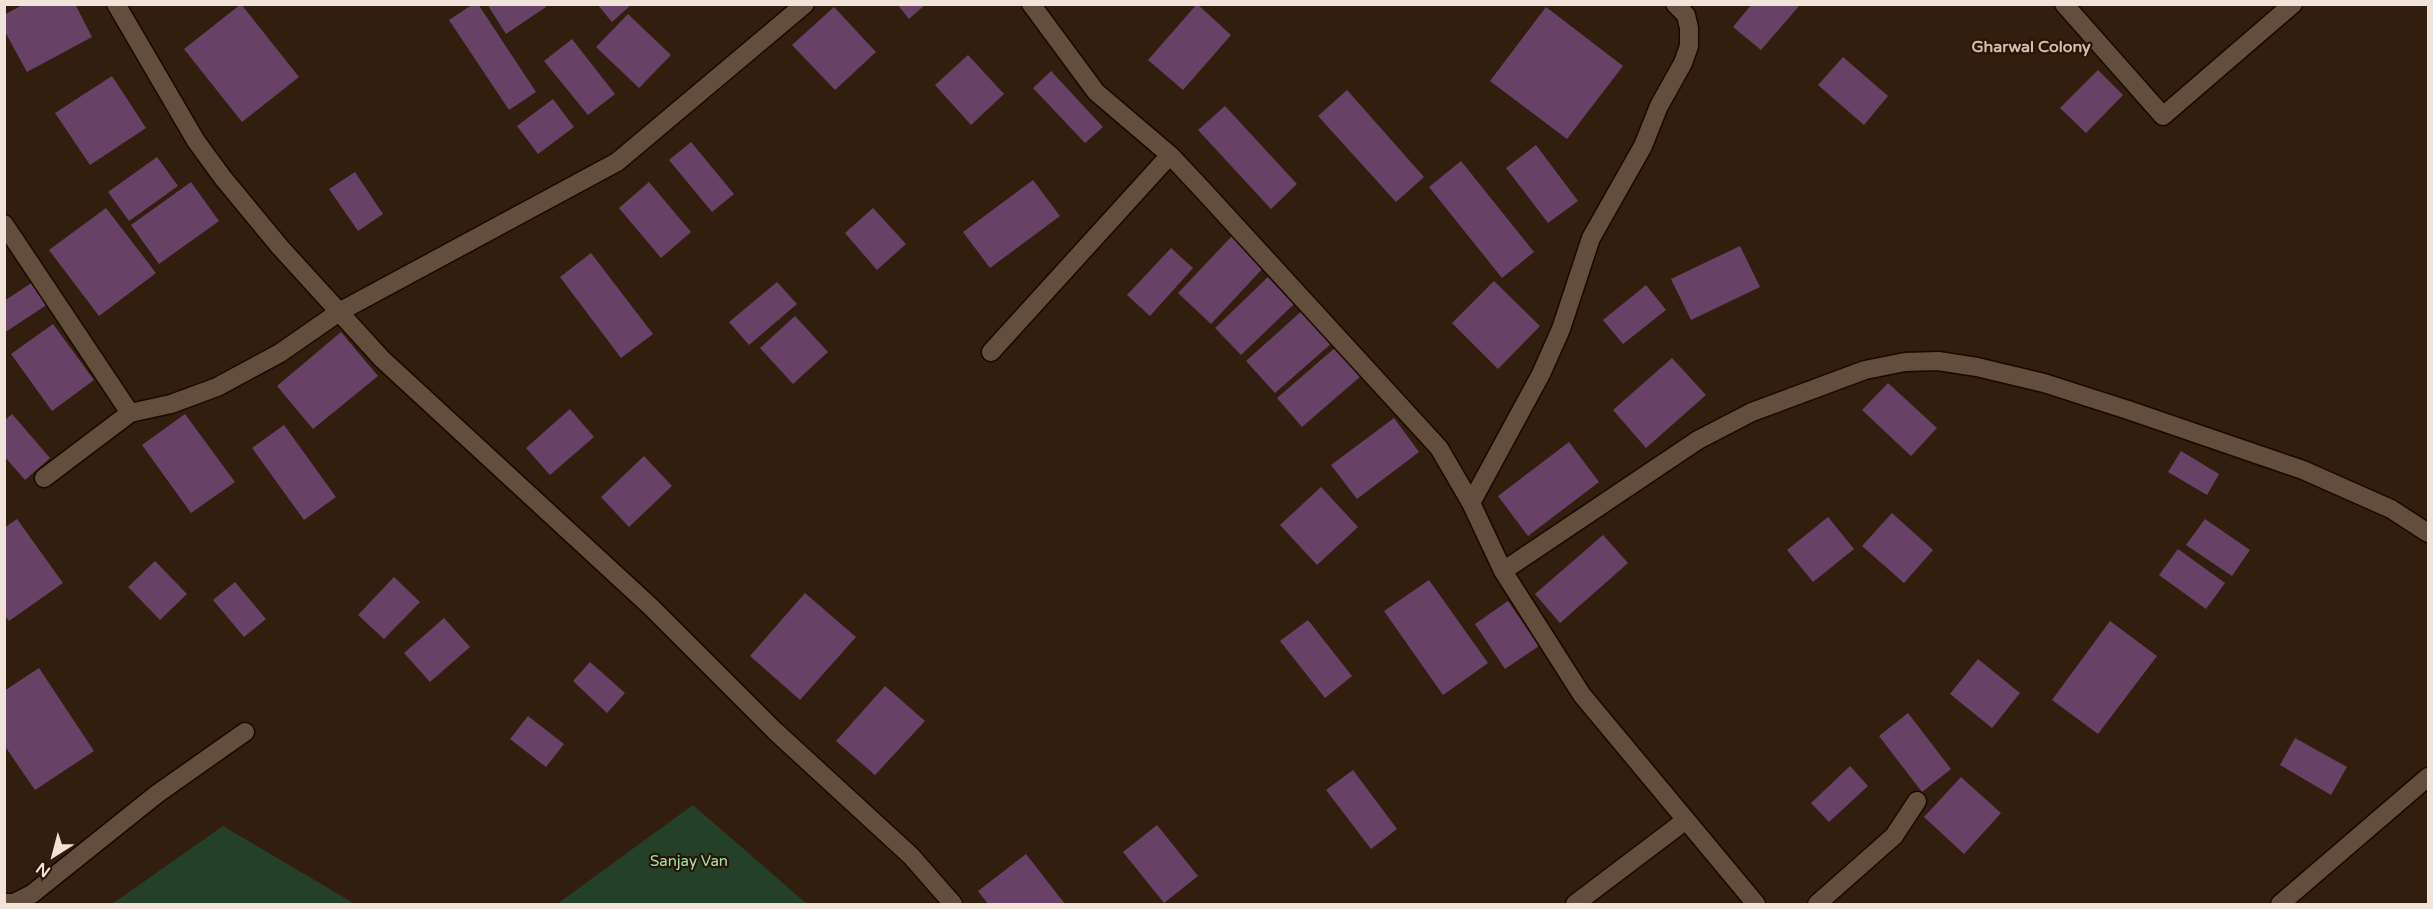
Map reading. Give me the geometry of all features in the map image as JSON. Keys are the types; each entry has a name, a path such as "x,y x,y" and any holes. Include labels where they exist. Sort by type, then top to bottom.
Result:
{"street":[{"path":"116,4 196,141 223,178 339,312 438,412 651,607 775,731 911,856 952,904"},
{"path":"44,478 130,413 171,404 217,387 280,353 339,312 617,162 805,4"},
{"path":"1031,4 1096,92 1170,155 1439,448 1471,502 1503,571 1582,695 1756,904"},
{"path":"2064,4 2163,116 2293,4"},
{"path":"1471,502 1541,374 1561,329 1591,238 1643,146 1659,106 1683,63 1689,46 1686,8"},
{"path":"991,352 1170,155"},
{"path":"4,224 130,413"},
{"path":"1503,571 1698,440 1743,416 1855,374 1905,362 1938,361 1977,367 2044,383 2118,407 2303,470 2391,509 2428,533"},
{"path":"4,903 14,903 32,894 157,794 245,732"},
{"path":"2280,904 2428,777"},
{"path":"1817,904 1894,836 1917,801"},
{"path":"1575,904 1686,820"}],"green space":[{"name":"Sanjay Van","path":"693,805 807,904 557,904"},
{"path":"223,826 355,904 112,904"}],"building":[{"path":"24,4 75,4 92,37 27,72 4,30 4,15"},
{"path":"241,4 299,77 242,122 184,49"},
{"path":"473,4 478,4 536,92 509,110 449,20"},
{"path":"487,4 545,4 546,7 506,34"},
{"path":"597,4 632,4 612,22"},
{"path":"897,4 926,4 909,19"},
{"path":"1197,4 1231,35 1183,90 1148,60"},
{"path":"1752,4 1797,4 1799,6 1761,50 1733,27"},
{"path":"834,7 876,52 835,90 792,45"},
{"path":"1546,7 1623,66 1567,139 1490,81"},
{"path":"628,14 671,55 639,88 596,47"},
{"path":"572,39 615,94 588,115 544,61"},
{"path":"968,55 1004,94 971,125 935,85"},
{"path":"1843,57 1888,96 1864,125 1818,85"},
{"path":"2098,70 2123,95 2086,133 2060,108"},
{"path":"1051,71 1103,127 1085,143 1033,88"},
{"path":"112,76 146,128 90,165 55,113"},
{"path":"1347,90 1424,177 1396,202 1318,116"},
{"path":"553,99 574,127 538,154 517,126"},
{"path":"1225,106 1297,184 1271,209 1198,130"},
{"path":"691,142 734,194 712,212 669,160"},
{"path":"1536,145 1578,201 1548,223 1506,168"},
{"path":"157,157 178,186 129,221 108,192"},
{"path":"1461,161 1534,252 1502,278 1429,187"},
{"path":"355,172 383,214 358,231 329,189"},
{"path":"1033,180 1060,216 990,268 963,232"},
{"path":"191,182 219,221 159,264 131,225"},
{"path":"649,182 691,232 661,258 619,208"},
{"path":"106,208 156,273 99,316 49,250"},
{"path":"873,208 906,244 877,270 845,233"},
{"path":"1232,236 1264,267 1211,324 1178,293"},
{"path":"1740,246 1760,287 1691,320 1671,279"},
{"path":"1171,248 1193,268 1150,316 1127,295"},
{"path":"591,253 653,334 621,358 560,277"},
{"path":"1268,277 1294,304 1241,355 1215,328"},
{"path":"1494,281 1540,326 1498,369 1452,323"},
{"path":"33,282 48,304 4,333 4,301"},
{"path":"777,282 797,304 749,345 729,322"},
{"path":"1646,285 1666,310 1623,344 1603,320"},
{"path":"1304,309 1333,342 1275,393 1246,361"},
{"path":"795,316 828,352 793,384 760,348"},
{"path":"53,324 94,380 52,411 11,354"},
{"path":"341,332 378,376 313,429 277,386"},
{"path":"1336,347 1361,376 1302,427 1277,398"},
{"path":"1672,358 1706,395 1646,448 1613,410"},
{"path":"1888,383 1937,428 1911,456 1862,410"},
{"path":"570,409 594,437 550,475 526,448"},
{"path":"12,414 50,458 25,480 4,456 4,421"},
{"path":"185,414 235,482 191,513 142,445"},
{"path":"1394,418 1419,452 1357,499 1331,465"},
{"path":"284,425 336,497 304,520 252,448"},
{"path":"1569,442 1599,482 1528,536 1498,496"},
{"path":"2181,451 2219,474 2207,495 2168,472"},
{"path":"644,456 672,486 629,527 601,497"},
{"path":"1321,487 1358,527 1317,565 1280,525"},
{"path":"1892,513 1933,550 1904,583 1862,546"},
{"path":"1828,517 1854,549 1813,582 1787,550"},
{"path":"17,519 63,583 9,621 4,615 4,528"},
{"path":"2205,519 2250,550 2232,576 2186,545"},
{"path":"1603,535 1628,563 1560,623 1535,594"},
{"path":"2178,549 2225,583 2206,609 2159,575"},
{"path":"155,561 187,594 160,620 128,587"},
{"path":"394,577 420,602 384,639 358,615"},
{"path":"1429,580 1488,663 1443,695 1384,611"},
{"path":"235,582 266,619 244,637 213,600"},
{"path":"805,593 856,637 800,700 750,656"},
{"path":"1508,601 1539,646 1505,669 1475,624"},
{"path":"444,618 470,647 430,682 404,653"},
{"path":"1308,620 1352,676 1325,698 1280,641"},
{"path":"2110,621 2157,656 2098,734 2052,700"},
{"path":"1978,659 2020,693 1992,728 1950,694"},
{"path":"590,662 625,693 607,713 573,681"},
{"path":"39,668 94,751 35,790 4,745 4,691"},
{"path":"885,686 925,721 875,775 836,741"},
{"path":"1908,713 1951,769 1922,792 1879,736"},
{"path":"528,716 564,744 546,767 510,739"},
{"path":"2295,738 2347,767 2331,795 2280,765"},
{"path":"1850,766 1868,786 1829,822 1811,803"},
{"path":"1353,770 1397,829 1371,849 1326,790"},
{"path":"1961,777 2001,813 1964,854 1924,817"},
{"path":"1157,825 1198,876 1164,903 1123,852"},
{"path":"1026,854 1065,904 988,904 978,891"}],"district":[{"name":"Gharwal Colony","path":"2031,48"}]}
